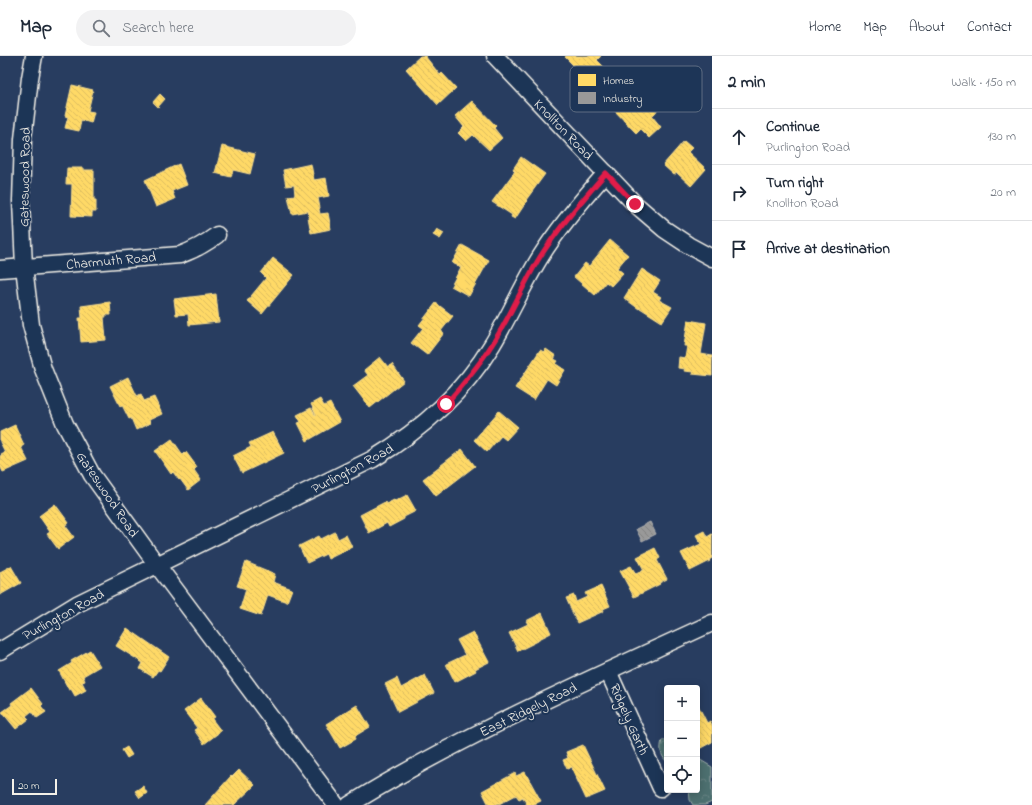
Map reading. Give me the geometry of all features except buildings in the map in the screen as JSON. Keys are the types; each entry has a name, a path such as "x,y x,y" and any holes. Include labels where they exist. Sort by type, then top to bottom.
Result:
{"street":[{"name":"Gateswood Road","path":"34,56 23,139 21,201 24,267 31,325 43,369 65,424 92,475 157,565 336,805"},
{"name":"Knollton Road","path":"495,56 635,204 664,229 688,245 712,258"},
{"name":"Purlington Road","path":"0,651 77,604 373,459 397,445 422,426 446,404 469,377 492,345 539,258 576,206 606,173"},
{"name":"Charmuth Road","path":"0,269 180,255 206,244 217,235"},
{"name":"East Ridgely Road","path":"349,805 469,738 712,623"},
{"name":"Ridgely Garth","path":"608,671 661,788"}],"green space":[{"path":"662,740 664,740 664,758 661,752"},
{"path":"700,760 712,767 712,802 705,805 693,805 690,800 689,793 700,793"}],"route":[{"path":"446,404 469,377 492,345 539,258 557,232 576,206 606,173 635,204"}]}
